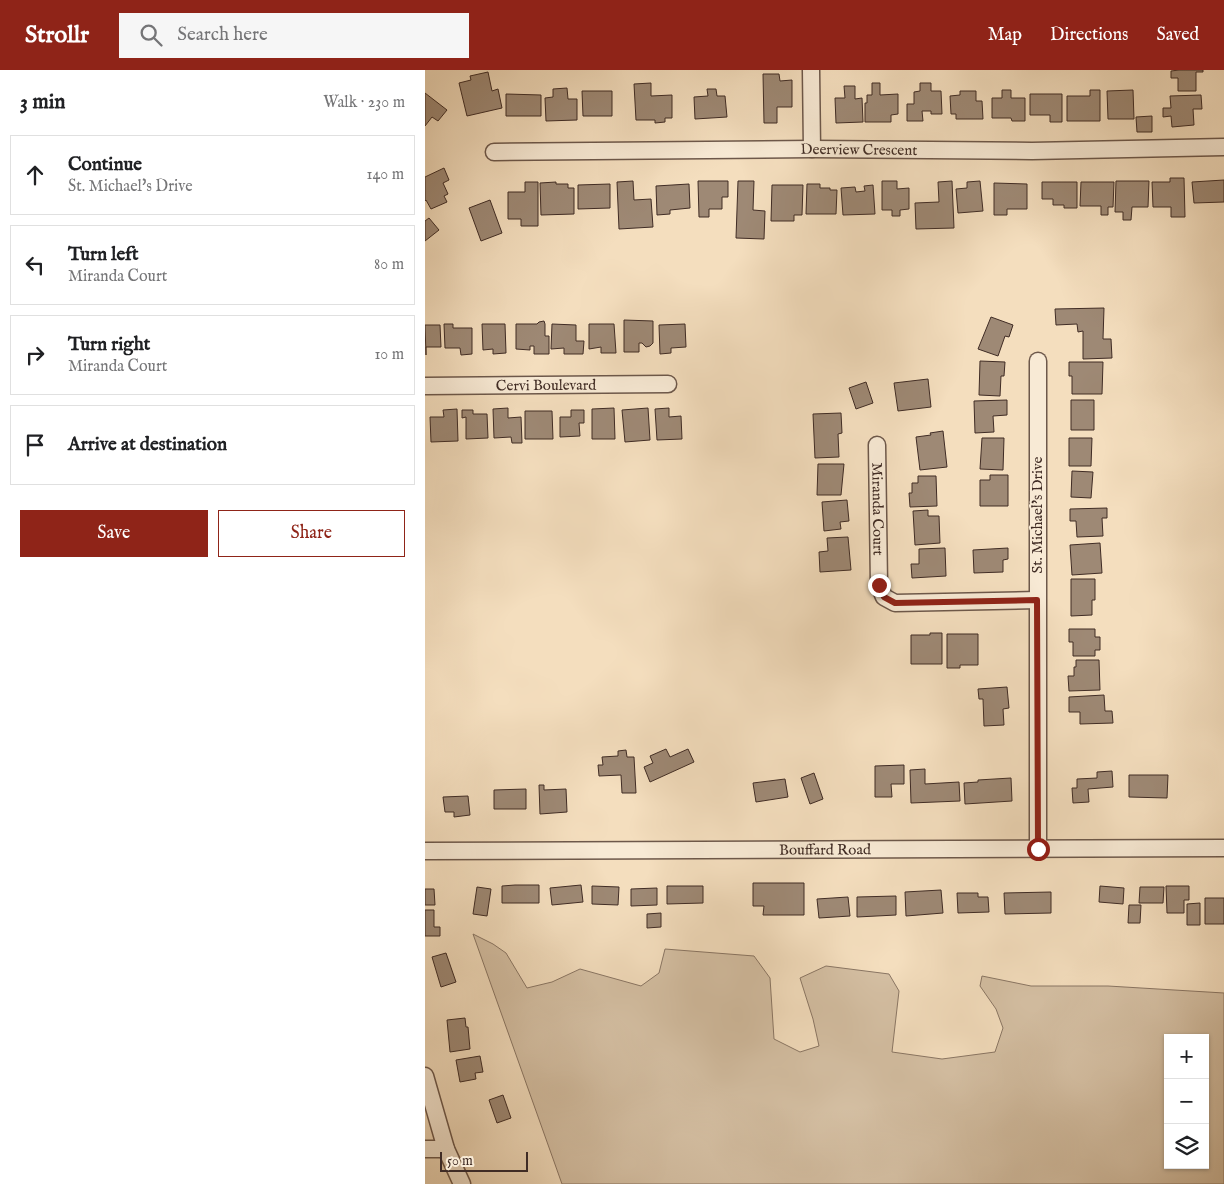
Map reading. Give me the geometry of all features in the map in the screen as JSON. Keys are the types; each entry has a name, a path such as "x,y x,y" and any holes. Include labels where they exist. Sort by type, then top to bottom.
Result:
{"street":[{"path":"811,70 811,149"},
{"name":"Deerview Crescent","path":"494,152 811,149 1032,151 1224,147"},
{"name":"St. Michael's Drive","path":"1038,361 1038,849"},
{"name":"Cervi Boulevard","path":"425,386 668,384"},
{"name":"Miranda Court","path":"877,445 879,585 884,597 895,603 1037,600"},
{"name":"Bouffard Road","path":"425,851 1224,848"},
{"path":"425,1076 446,1149 461,1184"},
{"path":"425,1149 446,1149"}],"shaded area":[{"path":"473,934 506,953 527,988 552,982 580,969 641,986 659,973 665,949 754,956 770,978 774,1039 800,1052 819,1046 800,978 826,966 889,974 899,991 892,1052 942,1059 995,1052 1003,1028 996,1009 980,986 982,976 1031,986 1108,986 1224,993 1224,1184 562,1184"}],"building":[{"path":"1203,70 1203,72 1196,72 1196,91 1178,91 1178,78 1171,78 1171,71"},
{"path":"488,72 492,91 498,89 502,108 467,116 459,83 471,80 470,76"},
{"path":"763,74 779,74 780,81 792,80 792,107 777,107 777,123 764,123"},
{"path":"651,83 651,96 672,95 672,118 665,118 665,122 655,123 655,120 636,120 634,84"},
{"path":"872,83 880,83 880,95 898,94 898,114 891,115 891,122 865,122 865,103 867,103 867,95 872,95"},
{"path":"920,83 931,83 931,91 941,91 942,114 931,114 931,111 922,111 923,121 907,121 907,104 914,104 914,92 920,91"},
{"path":"844,86 855,86 855,99 862,98 863,122 836,123 835,98 845,98"},
{"path":"567,88 568,99 577,99 577,120 546,121 545,98 553,97 553,89"},
{"path":"707,89 716,89 717,96 725,96 727,117 695,119 694,97 708,96"},
{"path":"1002,90 1011,90 1011,98 1025,98 1025,121 1012,121 1011,118 992,118 992,98 1002,98"},
{"path":"1090,90 1100,90 1100,121 1067,121 1067,96 1090,96"},
{"path":"1133,90 1134,119 1108,119 1107,91"},
{"path":"582,91 612,91 612,116 583,116"},
{"path":"960,91 976,91 976,101 982,101 983,119 956,119 956,114 951,114 950,96 960,95"},
{"path":"425,93 447,110 438,121 432,117 425,126"},
{"path":"506,94 541,95 541,116 506,116"},
{"path":"1030,94 1062,94 1062,122 1050,122 1050,115 1030,115"},
{"path":"1201,95 1202,109 1193,109 1194,125 1172,127 1171,116 1163,117 1163,108 1171,108 1170,96"},
{"path":"1152,116 1152,132 1137,132 1136,117"},
{"path":"444,168 449,180 443,183 448,194 444,196 447,202 431,209 425,201 425,177"},
{"path":"1170,178 1184,178 1185,217 1171,217 1171,207 1153,207 1152,182 1170,182"},
{"path":"1224,180 1224,202 1194,203 1192,182"},
{"path":"633,181 634,200 651,199 653,227 619,229 617,182"},
{"path":"698,181 728,181 728,197 722,197 722,209 709,209 709,217 699,217"},
{"path":"738,181 754,181 753,210 765,211 764,239 736,238"},
{"path":"882,181 897,181 897,189 909,188 909,209 900,210 900,216 892,216 892,210 882,210"},
{"path":"952,181 954,228 916,229 915,203 939,202 938,182"},
{"path":"980,181 983,211 958,213 956,189 967,188 967,182"},
{"path":"1116,181 1149,181 1148,207 1132,207 1131,220 1123,220 1123,212 1115,212"},
{"path":"525,182 538,182 538,226 521,226 521,219 508,219 508,192 525,192"},
{"path":"556,182 556,184 568,184 568,188 574,188 574,214 541,215 540,183"},
{"path":"1042,182 1077,182 1077,208 1064,208 1064,205 1053,205 1053,199 1042,199"},
{"path":"1081,182 1114,182 1113,207 1108,207 1108,215 1101,215 1101,206 1080,206"},
{"path":"994,183 1027,184 1027,209 1007,209 1007,215 994,215"},
{"path":"610,184 610,208 578,209 578,185"},
{"path":"689,184 690,208 670,210 670,214 657,215 656,186"},
{"path":"807,184 820,184 820,188 837,190 836,214 806,214"},
{"path":"772,185 803,185 802,215 794,215 794,221 771,221"},
{"path":"873,185 875,214 843,215 841,188 855,187 856,192 865,191 864,186"},
{"path":"490,200 502,233 481,241 469,208"},
{"path":"429,218 439,230 425,241 425,221"},
{"path":"1104,308 1103,339 1111,339 1112,358 1083,359 1083,331 1078,332 1077,324 1056,325 1055,309"},
{"path":"991,317 1013,325 1009,337 1005,336 998,356 978,349"},
{"path":"624,320 653,321 653,343 646,347 639,343 639,352 624,352"},
{"path":"544,321 545,336 549,336 549,354 534,354 534,346 530,346 530,350 516,349 516,324 537,324"},
{"path":"444,324 453,324 453,328 472,328 472,354 461,355 460,348 445,348"},
{"path":"482,324 505,324 506,353 493,354 493,349 483,350"},
{"path":"552,324 576,325 576,341 584,341 583,354 564,354 564,348 551,349"},
{"path":"589,324 614,324 616,353 601,353 601,347 589,349"},
{"path":"685,324 686,347 671,348 671,353 660,354 659,325"},
{"path":"425,325 440,325 441,347 426,347 426,355"},
{"path":"980,361 1005,362 1004,376 1001,376 1000,396 979,395"},
{"path":"1069,362 1103,362 1102,394 1072,394 1072,376 1069,376"},
{"path":"928,379 931,407 898,411 894,383"},
{"path":"866,382 873,403 856,409 849,388"},
{"path":"1007,400 1007,415 993,416 994,432 975,433 974,401"},
{"path":"1071,400 1094,400 1094,430 1071,430"},
{"path":"508,408 508,418 521,417 522,443 512,443 511,437 494,438 493,409"},
{"path":"614,408 615,439 592,439 592,409"},
{"path":"648,408 650,440 625,442 622,410"},
{"path":"669,408 669,417 681,416 682,439 657,440 655,409"},
{"path":"457,409 458,441 431,442 430,417 444,417 443,410"},
{"path":"462,410 473,410 473,414 487,414 488,438 466,439 466,417 462,418"},
{"path":"571,410 584,410 584,423 579,423 580,436 560,437 560,417 571,417"},
{"path":"525,411 552,411 553,439 525,439"},
{"path":"841,413 842,433 838,434 839,457 815,458 813,414"},
{"path":"943,431 947,467 920,470 916,437"},
{"path":"982,438 1004,438 1003,470 980,469"},
{"path":"1069,438 1092,438 1091,466 1069,466"},
{"path":"818,464 844,464 841,495 817,495"},
{"path":"1072,471 1093,472 1091,498 1071,497"},
{"path":"990,475 1008,475 1008,506 980,506 980,480 990,480"},
{"path":"918,476 936,476 937,506 910,507 909,493 912,493 912,483 918,483"},
{"path":"847,500 849,521 840,522 841,529 824,531 822,502"},
{"path":"1107,508 1107,518 1102,518 1103,536 1077,537 1076,521 1070,521 1070,509"},
{"path":"928,510 928,516 939,516 940,543 915,545 913,511"},
{"path":"848,537 851,570 820,572 819,552 828,551 827,538"},
{"path":"1100,543 1102,573 1072,575 1070,545"},
{"path":"945,548 946,576 912,578 911,564 919,564 919,549"},
{"path":"1008,548 1008,559 1003,560 1003,572 974,573 973,550"},
{"path":"1071,579 1095,579 1095,600 1092,600 1092,615 1071,616"},
{"path":"1069,629 1095,629 1095,637 1100,637 1100,650 1095,650 1095,656 1073,656 1073,642 1069,642"},
{"path":"930,633 942,633 942,664 911,664 911,635 930,635"},
{"path":"947,634 978,634 978,665 960,665 960,668 947,668"},
{"path":"1076,660 1099,660 1100,690 1069,691 1068,676 1074,676"},
{"path":"1007,687 1009,708 1003,709 1004,725 984,726 983,699 979,699 978,689"},
{"path":"1104,695 1105,711 1112,711 1113,723 1080,724 1080,712 1069,712 1069,697"},
{"path":"666,749 670,757 688,749 694,762 650,782 644,767 653,763 650,756"},
{"path":"626,750 627,757 634,757 636,793 622,793 621,775 599,776 598,765 603,765 602,757 618,756 618,751"},
{"path":"904,765 904,784 891,784 892,797 875,797 875,766"},
{"path":"925,769 925,784 959,782 960,801 911,803 910,770"},
{"path":"1112,771 1113,787 1088,789 1089,802 1073,803 1072,788 1077,788 1077,779 1097,778 1097,772"},
{"path":"814,773 823,799 810,804 801,778"},
{"path":"1129,775 1168,775 1167,798 1129,797"},
{"path":"1011,778 1012,801 965,804 964,783 978,782 978,780"},
{"path":"785,779 788,797 756,802 753,783"},
{"path":"539,785 544,785 544,790 566,789 567,812 540,814"},
{"path":"526,789 526,809 494,809 494,790"},
{"path":"468,796 470,815 454,817 454,812 445,812 443,797"},
{"path":"753,883 804,883 804,915 763,915 764,906 753,906"},
{"path":"539,885 539,903 502,903 502,886"},
{"path":"581,885 583,902 552,905 550,888"},
{"path":"592,886 619,887 618,905 592,904"},
{"path":"667,886 703,886 703,903 667,904"},
{"path":"1100,886 1124,888 1123,904 1099,902"},
{"path":"1166,886 1189,886 1189,900 1184,900 1184,913 1167,913"},
{"path":"477,887 491,889 487,916 473,914"},
{"path":"1140,887 1164,887 1163,903 1139,903"},
{"path":"657,888 657,905 631,906 631,889"},
{"path":"425,889 434,889 435,905 425,905"},
{"path":"941,890 943,913 906,916 905,892"},
{"path":"1051,892 1051,913 1005,914 1004,893"},
{"path":"957,893 978,893 978,897 988,897 989,912 958,913"},
{"path":"896,896 896,915 857,917 857,897"},
{"path":"848,897 850,916 819,918 817,899"},
{"path":"1205,898 1224,898 1224,924 1205,924"},
{"path":"1200,903 1200,925 1187,925 1187,904"},
{"path":"1129,905 1141,905 1140,923 1128,923"},
{"path":"425,910 434,910 434,927 440,927 440,936 425,936"},
{"path":"661,913 661,927 647,928 647,914"},
{"path":"446,953 456,982 441,987 432,957"},
{"path":"465,1018 466,1027 468,1027 470,1049 450,1052 447,1020"},
{"path":"480,1056 483,1072 475,1073 476,1079 460,1082 456,1060"},
{"path":"503,1095 511,1118 497,1123 489,1100"}],"route":[{"path":"879,585 884,597 895,603 1037,600 1038,849"}]}
